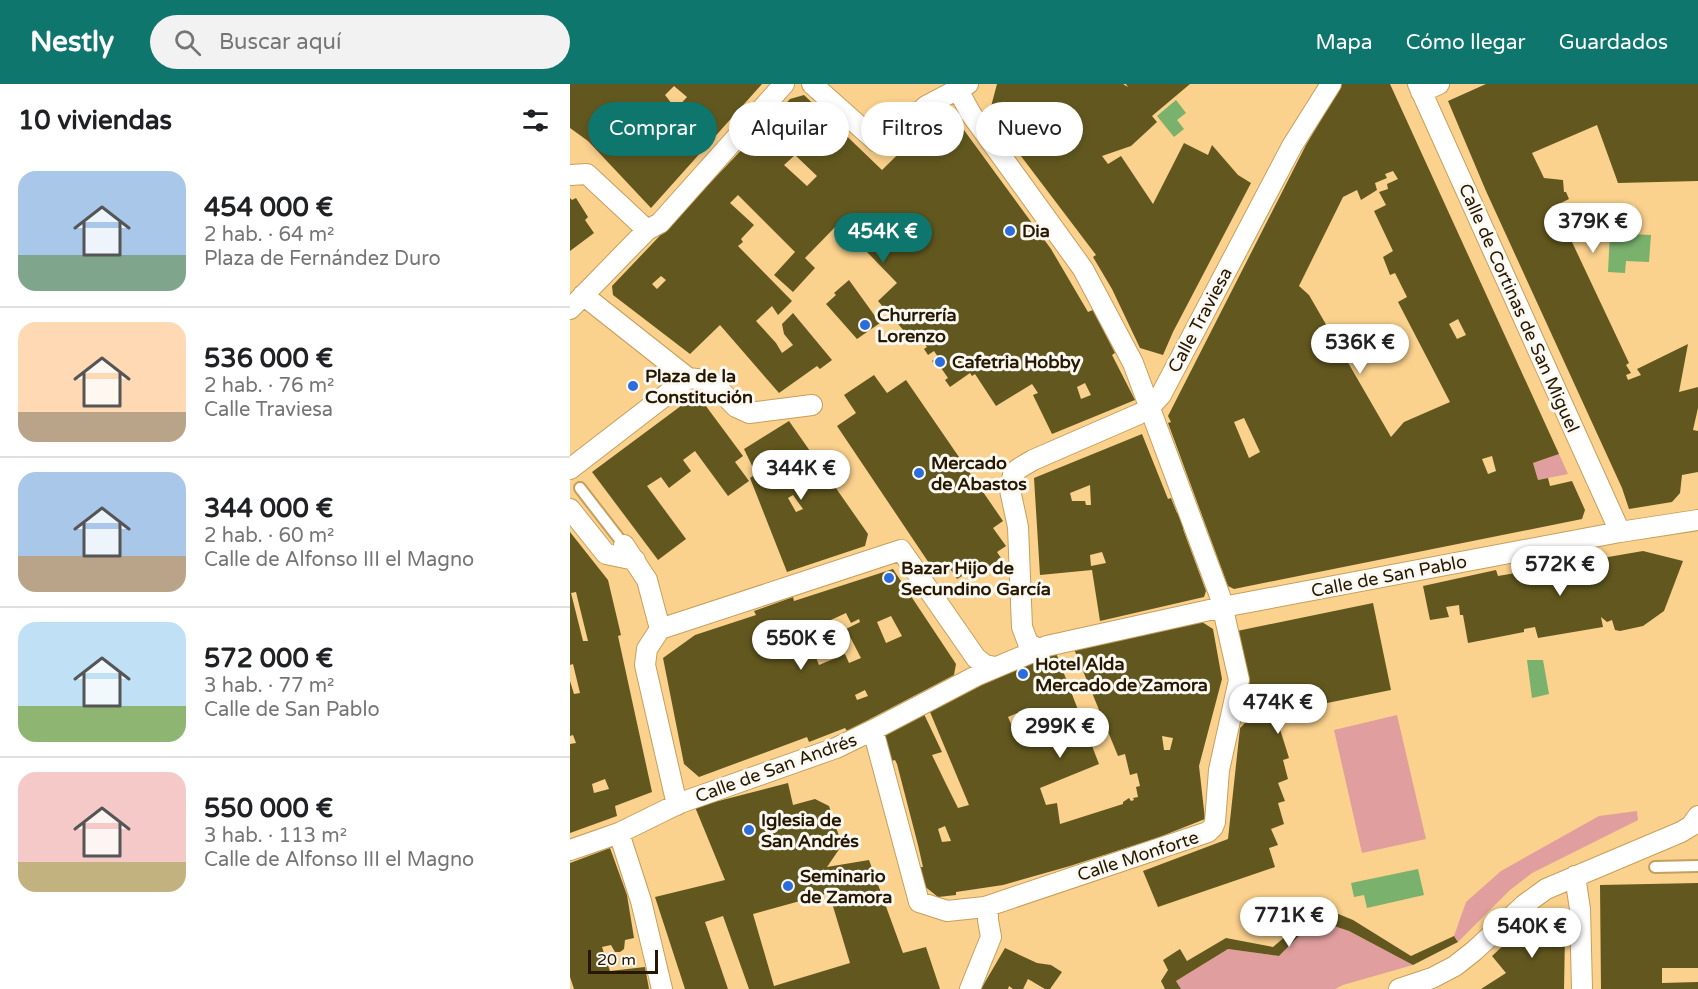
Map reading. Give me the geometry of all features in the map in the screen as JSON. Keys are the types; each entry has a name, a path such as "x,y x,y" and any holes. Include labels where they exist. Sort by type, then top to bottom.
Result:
{"street":[{"path":"784,84 660,223 647,230 577,302 692,378 714,384 736,407 749,413 812,405"},
{"path":"812,84 877,142 890,139 926,106 963,87 971,114 1083,269 1143,385 1149,408 1222,607"},
{"name":"Calle Traviesa","path":"1038,649 1028,642 1022,627 1018,527 1010,490 1013,475 1025,464 1134,417 1149,408 1164,390 1292,146 1330,84"},
{"path":"1419,88 1439,84"},
{"name":"Calle de Cortinas de San Miguel","path":"1419,88 1620,532"},
{"path":"570,175 587,174 647,230"},
{"path":"1132,363 1149,374 1172,374"},
{"path":"570,469 692,378"},
{"path":"570,509 606,554 629,552 647,580 660,629"},
{"name":"Calle de San Pablo","path":"1038,649 1222,607 1620,532 1698,520"},
{"path":"677,805 645,665 647,649 660,629 901,550 976,658 985,665 987,671"},
{"name":"Calle Monforte","path":"987,914 1208,832 1213,827 1219,770 1239,680 1222,607"},
{"name":"Calle de San Andrés","path":"570,850 619,832 677,805 836,748 987,671 1038,649"},
{"path":"873,730 919,902 946,911 987,914 991,937 970,989"},
{"path":"1399,989 1432,978 1455,966 1536,896 1575,876 1681,832 1698,816"},
{"path":"619,832 641,901 662,989"},
{"path":"1575,876 1580,909 1582,989"}],"lane":[{"path":"580,488 629,552"},
{"path":"1655,867 1698,866"}],"shaded area":[{"path":"1176,100 1186,113 1177,120 1184,129 1174,137 1157,116"},
{"path":"1610,233 1651,235 1649,262 1626,261 1625,273 1608,272"},
{"path":"1559,454 1568,474 1538,480 1533,463"},
{"path":"1527,660 1543,660 1549,694 1532,698"},
{"path":"1397,715 1426,839 1362,853 1334,730"},
{"path":"1637,811 1638,820 1532,873 1510,890 1458,942 1454,936 1466,902 1501,871 1599,816"},
{"path":"1418,869 1424,895 1367,908 1364,895 1354,897 1351,883"},
{"path":"1334,926 1349,931 1413,965 1335,989 1181,989 1176,981 1228,949 1279,956 1305,930"}],"building":[{"path":"570,84 762,84 746,102 729,102 729,121 717,134 717,102 682,102 687,97 674,86 665,95 670,102 588,102 588,141 570,128"},
{"path":"997,84 1123,84 1128,87 1126,84 1190,84 1152,116 1157,122 1131,146 1102,156 1108,164 1121,156 1153,204 1184,143 1208,155 1212,145 1238,175 1251,183 1163,355 1140,348 1112,289 1093,257 1096,255 1021,156 1083,156 1083,102 992,102"},
{"path":"1342,84 1390,84 1559,454 1533,463 1538,480 1548,478 1550,486 1572,481 1585,510 1582,519 1234,589 1228,586 1168,423 1171,422 1168,416 1306,145","holes":["1393,171 1398,179 1387,184 1388,189 1379,192 1386,205 1374,211 1393,251 1383,257 1390,275 1395,273 1407,297 1398,302 1450,402 1404,422 1391,437 1309,295 1299,286 1343,197 1357,190 1361,200 1377,190 1375,183 1387,178 1385,174","1458,319 1466,335 1457,339 1449,324","1244,418 1260,452 1249,458 1234,422","1492,456 1496,471 1488,474 1482,459"]},
{"path":"1486,84 1698,84 1698,181 1618,183 1597,125 1532,153 1544,178 1563,180 1564,192 1569,199 1555,206 1629,363 1626,365 1631,373 1626,375 1628,380 1641,375 1637,369 1688,344 1679,392 1698,387 1698,408 1693,430 1698,431 1698,472 1682,475 1680,493 1672,502 1629,509 1622,488 1486,191 1448,101"},
{"path":"804,95 811,102 787,102"},
{"path":"964,130 976,146 976,156 983,156 1051,249 1088,312 1093,310 1115,353 1112,355 1135,400 1052,434 1033,395 1038,393 1032,384 996,406 975,374 972,376 970,373 950,387 945,380 948,378 939,365 936,367 932,361 938,357 934,351 928,355 924,349 927,347 917,333 911,339 878,301 897,283 839,223 805,258 815,268 793,292 774,275 795,252 738,195 730,203 754,225 741,239 743,242 738,246 792,301 778,315 772,306 756,321 782,353 793,345 784,334 782,324 793,313 832,360 820,369 817,366 779,393 720,325 690,354 613,295 612,286 736,156 794,156 784,165 807,186 817,176 796,156 849,156 849,138 861,150 861,156 867,156 882,170 896,156 964,156","holes":["661,276 666,280 657,289 652,284","1085,383 1091,395 1081,399 1077,387"]},
{"path":"602,156 698,156 651,208"},
{"path":"570,198 572,200 576,198 588,217 585,220 594,233 570,251"},
{"path":"849,280 880,323 857,339 826,304 836,295 834,293"},
{"name":"Mercado de Abastos","path":"874,375 887,393 906,380 1003,521 993,528 1006,546 997,552 1001,558 971,579 967,573 957,579 945,561 933,569 837,426 856,413 844,395"},
{"path":"697,394 743,456 735,462 749,481 728,496 695,451 683,460 691,471 669,488 661,477 647,486 686,539 658,560 592,472"},
{"path":"789,421 868,534 865,546 787,572 750,478 756,474 744,449","holes":["793,495 803,509 796,512 788,498"]},
{"path":"1142,434 1168,499 1171,498 1177,513 1181,513 1186,528 1183,529 1206,591 1204,597 1100,621 1092,570 1040,575 1034,478","holes":["1090,485 1091,505 1086,505 1085,501 1072,501 1070,493","1102,552 1106,563 1091,566 1090,555"]},
{"path":"570,532 608,580 652,792 615,806 617,816 570,833 570,744 576,743 573,735 570,736 570,681 574,694 580,693 573,664 570,665","holes":["576,592 588,641 583,641 571,593","605,779 609,789 594,793 592,784"]},
{"path":"1643,551 1683,561 1664,611 1643,626 1615,630 1612,620 1607,622 1601,617 1603,627 1538,638 1535,627 1524,629 1524,632 1468,643 1459,605 1446,607 1449,617 1430,620 1423,586 1496,570 1498,576"},
{"path":"893,569 956,664 954,675 847,731 845,728 809,742 807,737 699,777 684,764 663,658 695,635 756,615 754,611 793,597 794,601","holes":["846,613 851,623 859,619 860,622 846,629 861,658 849,663 845,654 819,665 815,655 841,645 831,620","891,616 902,636 886,643 877,622","865,690 868,696 857,700 855,695"]},
{"path":"1373,603 1391,690 1278,713 1279,726 1289,758 1283,760 1288,779 1278,783 1285,801 1278,803 1284,824 1271,829 1278,845 1269,848 1275,867 1158,907 1143,871 1228,839 1240,728 1246,722 1244,716 1255,714 1237,631"},
{"path":"1199,620 1213,629 1222,679 1199,766 1205,819 1157,838 1070,866 1003,885 938,897 923,885 918,867 923,867 918,845 897,764 895,760 891,761 884,732 923,712 942,752 932,755 946,784 958,808 969,805 930,712 993,679 1056,653 1099,764 1040,788 1046,805 1057,803 1060,824 1123,804 1129,798 1131,801 1138,797 1136,787 1140,786 1137,773 1130,775 1125,754 1118,756 1074,649","holes":["1020,712 1027,728 1015,733 1008,717","1162,736 1173,738 1170,750 1164,750","945,826 951,841 942,842 938,829"]},
{"name":"Seminario de Zamora","path":"788,783 793,805 815,799 829,806 842,845 827,867 869,860 903,953 926,947 940,989 749,989 723,916 705,922 728,989 685,989 655,897 725,880 695,807","holes":["829,893 850,963 774,986 753,914"]},
{"path":"610,848 627,895 634,938 625,940 624,949 620,952 615,952 611,945 602,947 610,971 645,967 649,989 574,989 570,977 570,863"},
{"path":"1698,883 1698,968 1662,968 1662,983 1698,982 1698,989 1601,989 1600,885"},
{"path":"1336,913 1353,920 1411,956 1454,936 1458,942 1413,965 1349,931 1334,926 1305,930 1279,956 1228,949 1176,981 1181,989 1165,989 1161,981 1168,970 1163,960 1180,949 1187,961 1226,938 1273,947 1301,923"},
{"path":"1536,915 1565,934 1564,989 1481,989 1506,973 1492,956"},
{"path":"1005,948 1037,963 1051,965 1062,972 1050,989 1045,989 1028,979 1023,989 1013,989 1009,986 1008,989 981,989"}],"place":[{"name":"Dia","path":"1010,231"},
{"name":"Churrería Lorenzo","path":"865,325"},
{"name":"Cafetria Hobby","path":"940,362"},
{"name":"Plaza de la Constitución","path":"633,386"},
{"name":"Mercado de Abastos","path":"919,473"},
{"name":"Bazar Hijo de Secundino García","path":"889,578"},
{"name":"Hotel Alda Mercado de Zamora","path":"1023,674"},
{"name":"Iglesia de San Andrés","path":"749,830"},
{"name":"Seminario de Zamora","path":"788,886"}]}
